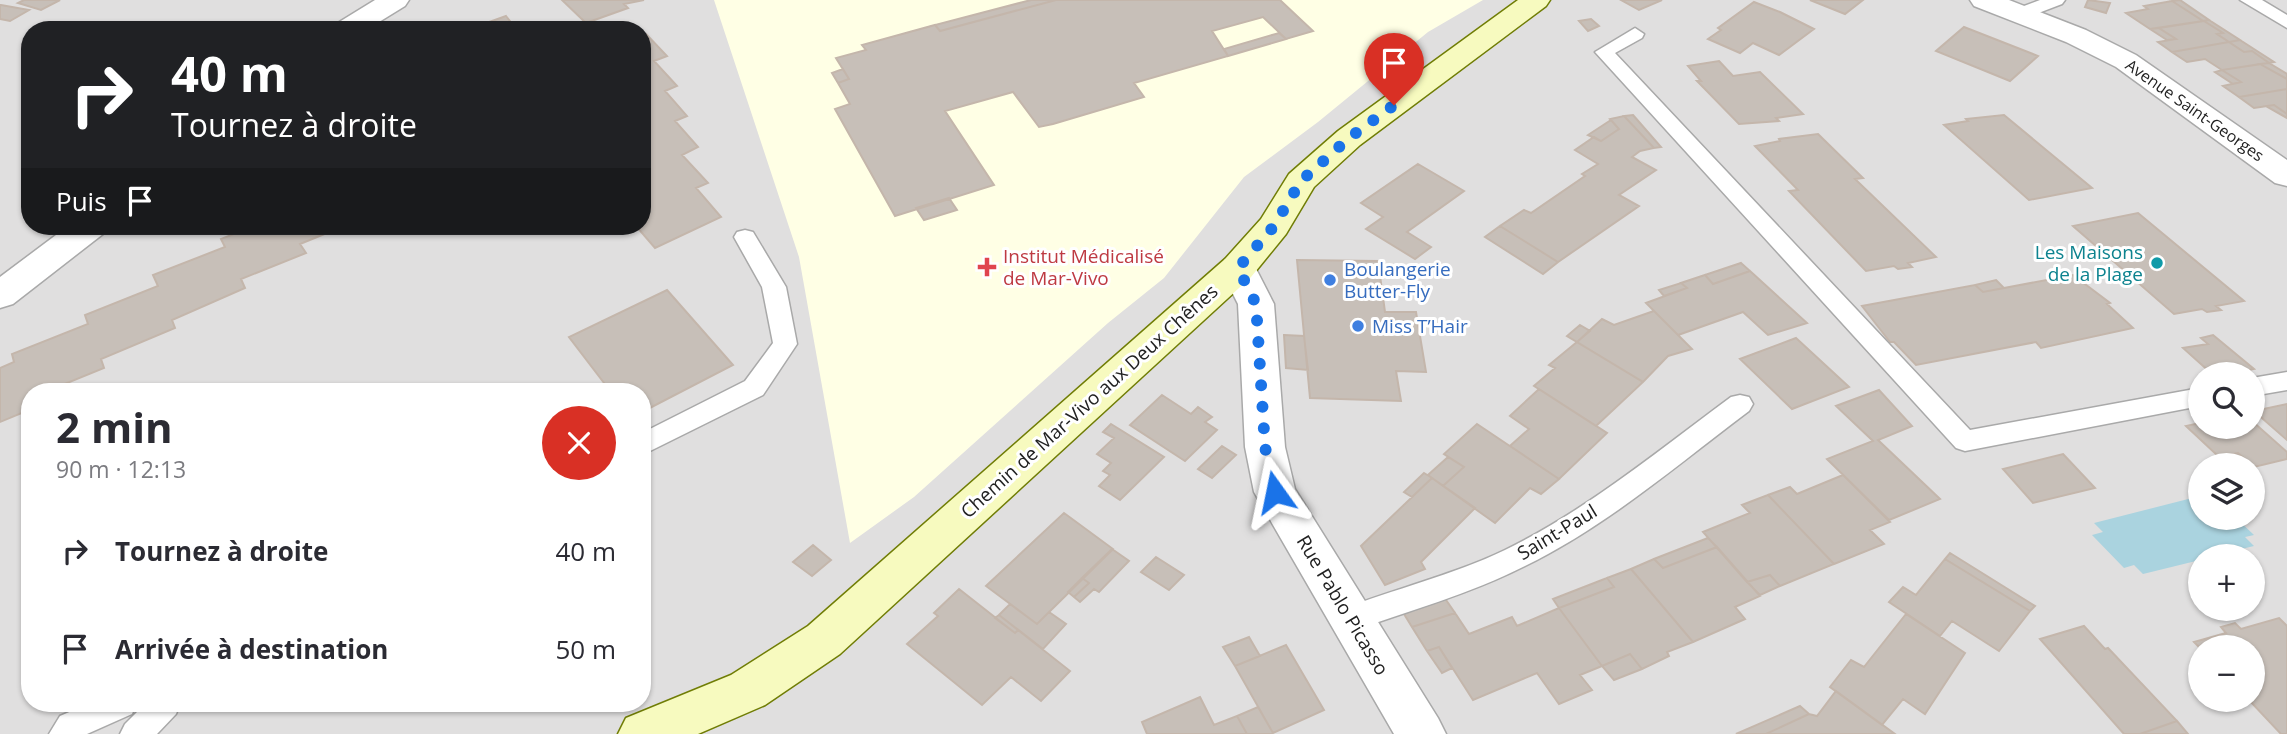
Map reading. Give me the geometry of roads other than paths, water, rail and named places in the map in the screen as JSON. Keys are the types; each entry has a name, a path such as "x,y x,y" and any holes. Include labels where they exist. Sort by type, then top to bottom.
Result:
{"street":[{"path":"361,21 395,0"},
{"name":"Avenue Saint-Georges","path":"1984,0 2022,13 2126,61 2287,176"},
{"name":"Chemin de Mar-Vivo aux Deux Chênes","path":"654,732 748,690 824,640 1238,268 1274,226 1301,181 1349,138 1527,2"},
{"path":"0,295 79,235"},
{"name":"Rue Pablo Picasso","path":"1238,268 1256,304 1265,447 1275,492 1421,734"}],"lane":[{"path":"2022,13 2056,0"},
{"path":"2249,0 2287,23"},
{"path":"1635,34 1604,52 1965,441 2188,399"},
{"path":"651,440 754,388 785,344 774,287 745,237"},
{"path":"2265,384 2287,380"},
{"name":"Saint-Paul","path":"1350,619 1400,598 1495,567 1533,549 1584,519 1740,404"},
{"path":"65,734 71,726 103,712"},
{"path":"136,734 157,712"}],"water":[{"path":"2188,499 2188,530 2249,530 2254,535 2245,537 2252,544 2188,544 2188,563 2143,574 2134,565 2124,568 2092,535 2103,532 2094,523"}],"place":[{"name":"Les Maisons de la Plage","path":"2157,263"},
{"name":"Institut Médicalisé de Mar-Vivo","path":"987,267"},
{"name":"Boulangerie Butter-Fly","path":"1330,280"},
{"name":"Miss T’Hair","path":"1358,326"}]}
